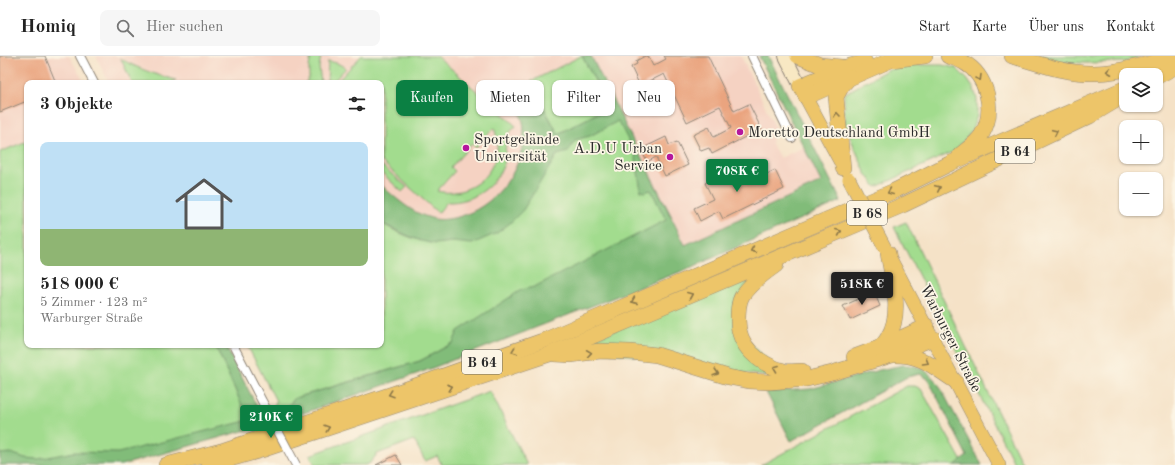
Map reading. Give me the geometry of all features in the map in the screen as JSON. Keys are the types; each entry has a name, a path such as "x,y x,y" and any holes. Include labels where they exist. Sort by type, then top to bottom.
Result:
{"highway":[{"path":"798,56 820,65 848,72 891,60 925,56"},
{"path":"803,91 888,56"},
{"path":"948,56 963,62 974,71 980,79 988,94 989,115 982,135 951,163"},
{"path":"1012,56 1051,68 1090,73 1118,70 1175,57"},
{"path":"1163,73 1175,67"},
{"path":"846,173 837,114 836,97 848,72"},
{"name":"B 64","path":"166,465 221,451 396,393 545,340 894,191 951,163 1119,91"},
{"name":"B 64","path":"209,465 265,449 550,354 803,248 902,204 1090,116 1119,98"},
{"path":"803,248 764,273 742,296 738,309 738,329 743,343 753,356 765,364 785,371 810,370 886,351 921,359 955,381"},
{"path":"886,351 888,337 893,326 895,314 895,302 887,250"},
{"path":"550,354 571,355 600,351 657,355 728,377 749,381 770,382 807,379 832,373 930,332"}],"main road":[{"name":"Warburger Straße","path":"785,56 999,465"}],"street":[{"path":"80,56 92,80"},
{"path":"752,56 792,138"},
{"path":"235,348 296,465"}],"shaded area":[{"path":"0,56 69,56 83,80 24,80 24,142 0,152"},
{"path":"96,56 741,56 775,127 771,143 780,158 804,147 821,182 685,245 615,106 615,80 552,80 552,116 605,116 507,219 384,223 384,80 108,80"}],"green space":[{"path":"311,56 321,56 319,67 321,80 307,80 309,78"},
{"path":"361,56 437,56 464,80 396,80 396,116 468,116 468,83 476,91 476,116 505,116 516,126 507,136 505,161 496,178 490,185 475,196 466,200 447,202 438,213 384,164 384,80 339,80","holes":["494,128 497,141 496,154 492,166 485,176 475,185 463,190 451,192 437,191 455,171 451,167 472,144 476,147"]},
{"path":"582,56 595,80 552,80 552,116 592,116 558,134 544,108 544,80 534,80"},
{"path":"582,56 591,56 603,80 595,80"},
{"path":"759,56 768,56 841,201 690,268 422,372 289,418 279,416 295,398 420,361 453,343 458,331 521,290 534,287 666,220 651,190 644,192 641,191 635,153 618,121 590,136 575,140 568,152 557,155 523,210 497,233 472,244 452,242 436,244 421,241 384,224 384,188 410,209 434,219 455,218 470,213 493,198 510,177 521,153 524,126 521,116 544,116 544,108 558,134 592,116 615,116 615,104 685,245 821,182"},
{"path":"1034,56 1141,56 1125,62 1083,63 1052,61"},
{"path":"121,59 134,66 176,80 131,80"},
{"path":"328,61 337,63 346,68 335,80 327,80"},
{"path":"913,65 942,65 956,68 974,89 977,99 977,116 971,132 955,151 876,187 865,172 845,125 844,94 887,70"},
{"path":"615,106 672,217 420,361 295,398 279,416 274,407 276,401 249,348 384,348 384,225 411,238 427,242 444,243 545,160 602,116 615,116"},
{"path":"24,142 24,348 216,348 246,414 260,412 263,418 118,455 0,465 0,152"},
{"path":"384,168 407,187 402,192 384,175"},
{"path":"906,222 1023,465 1015,465 894,227"},
{"path":"754,274 734,328 783,374 764,376 574,347"},
{"path":"216,348 227,348 263,418 264,421 257,427 122,465 0,465 0,454 11,453 25,458 38,459 74,452 118,453 246,421 246,414"},
{"path":"903,365 915,366 924,370 939,385 982,465 955,465 967,456 928,379 920,374 907,377 791,441 766,392 810,389"},
{"path":"907,386 915,386 921,389 964,465 761,465"},
{"path":"490,391 527,465 442,465 437,456 425,461 414,440 377,454 370,463 366,465 315,465 310,455"}],"building":[{"path":"0,56 45,56 55,80 24,80 24,102 0,112"},
{"path":"648,56 653,66 666,59 664,56 708,56 734,111 749,104 763,132 752,138 751,134 712,154 709,148 701,151 693,135 709,127 714,137 731,128 720,106 687,122 675,97 675,80 667,80 664,74 652,80 637,80 631,67 637,64 636,61"},
{"name":"A.D.U Urban Service","path":"666,137 669,145 677,142 688,165 665,176 656,157 647,162 641,149"},
{"path":"740,165 749,183 775,170 784,189 723,219 719,211 700,221 694,208 713,199 705,183"},
{"path":"874,292 880,306 850,320 843,306"},
{"path":"396,455 402,465 376,465"}],"place":[{"name":"Moretto Deutschland GmbH","path":"740,132"},
{"name":"Sportgelände Universität","path":"466,148"},
{"name":"A.D.U Urban Service","path":"670,157"}]}
